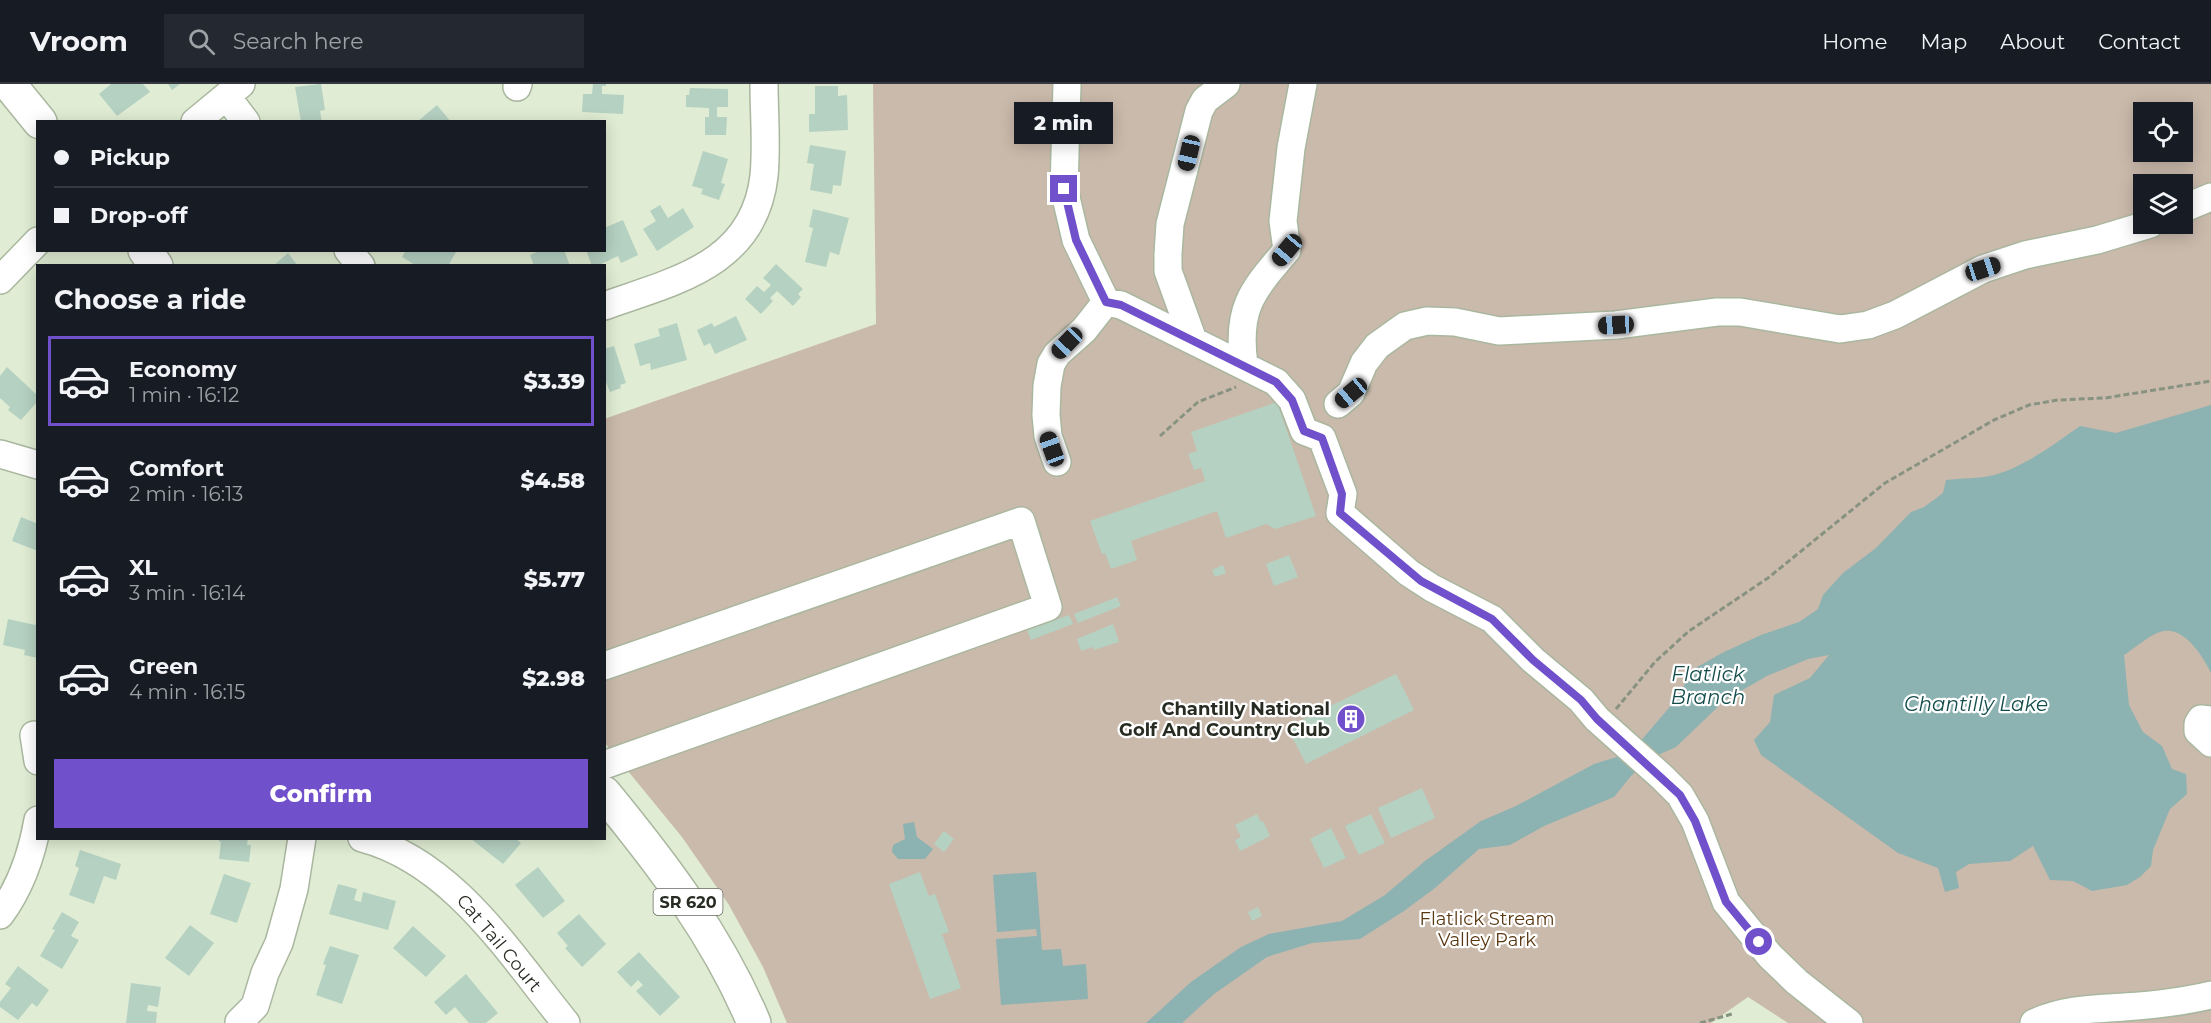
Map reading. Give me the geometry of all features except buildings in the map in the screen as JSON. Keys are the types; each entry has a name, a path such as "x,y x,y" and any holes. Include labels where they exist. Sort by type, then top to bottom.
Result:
{"main road":[{"path":"9,84 38,120"},
{"name":"SR 620","path":"606,795 658,859 708,930 740,989 754,1023"}],"street":[{"path":"606,305 693,275 729,250 747,227 762,189 765,174 764,84"},
{"path":"1067,84 1064,189 1076,240 1106,302"},
{"path":"1193,340 1168,271 1170,224 1199,111 1205,100 1226,84"},
{"path":"1255,370 1241,327 1246,305 1254,290 1287,250 1283,221 1291,148 1303,84"},
{"path":"198,120 234,91 245,120"},
{"path":"2193,204 2211,197"},
{"path":"1314,435 1338,404 1351,393 1364,363 1377,346 1405,326 1427,321 1455,322 1499,331 1616,325 1717,312 1740,312 1840,329 1868,325 1895,315 1983,269 2025,255 2097,240 2133,229"},
{"path":"0,280 36,243"},
{"path":"350,252 359,264"},
{"path":"1106,302 1121,305 1276,382 1292,400 1304,431 1322,438 1342,494 1340,513 1410,573 1432,588 1492,619 1533,660 1581,700 1604,725 1680,795 1695,821 1726,902 1770,956 1797,982 1849,1023"},
{"path":"1057,462 1048,436 1046,415 1047,386 1051,364 1057,354 1084,330 1106,302"},
{"path":"1292,400 1338,404"},
{"path":"0,454 36,464"},
{"path":"606,665 1022,521 1048,607 606,764"},
{"path":"2211,720 2201,719 2198,724 2198,730 2211,744"},
{"path":"0,915 22,877 36,830"},
{"path":"239,1022 255,1006 265,973 279,943 294,889 302,840"},
{"name":"Cat Tail Court","path":"369,840 410,858 459,893 566,1023"},
{"path":"2034,1023 2049,1016 2079,1009 2186,1001 2211,994"}],"path":[{"path":"1160,436 1198,402 1255,370"},
{"path":"1604,725 1655,662 1689,631 1768,578 1885,483 1941,449 1994,420 2029,405 2058,400 2105,398 2211,381"},
{"path":"1700,1023 1732,1014"}],"green space":[{"name":"Chantilly National Golf And Country Club","path":"873,84 2211,84 2211,1023 1788,1023 1748,997 1711,1023 787,1023 763,967 729,905 682,837 606,744 606,418 876,324"}],"water":[{"name":"Chantilly Lake","path":"2211,405 2211,673 2191,643 2177,633 2168,631 2151,636 2124,655 2129,705 2143,732 2162,746 2172,769 2186,774 2187,794 2170,809 2153,850 2151,866 2127,885 2092,891 2073,881 2050,880 2033,846 2010,861 1969,864 1956,872 1959,888 1945,892 1938,868 1898,853 1761,755 1754,740 1770,722 1774,695 1810,678 1829,655 1808,659 1767,676 1725,700 1676,747 1651,758 1631,776 1614,797 1544,826 1510,845 1479,849 1435,888 1360,939 1312,943 1267,957 1214,994 1182,1023 1146,1023 1191,982 1241,947 1269,934 1342,921 1385,895 1425,861 1481,821 1516,806 1594,764 1620,756 1638,744 1680,695 1690,671 1761,635 1799,622 1818,609 1823,595 1843,573 1876,548 1911,512 1924,507 1943,493 1946,480 1982,477 2006,471 2039,454 2080,426 2116,433"},
{"path":"914,822 917,837 933,849 925,859 898,859 892,852 893,845 905,839 903,824"},
{"path":"1036,872 1042,950 1061,949 1063,966 1086,964 1088,999 1001,1005 996,939 1037,936 1036,929 997,932 993,875"}],"place":[{"name":"Chantilly National Golf And Country Club","path":"1351,719"}],"route":[{"path":"1064,189 1076,240 1106,302 1121,305 1267,375 1276,382 1292,400 1304,431 1322,438 1342,494 1340,513 1421,581 1492,619 1533,660 1581,700 1597,719 1680,795 1695,821 1726,902 1759,942"}],"water label":[{"name":"Flatlick Branch","path":"1708,686"}],"park label":[{"name":"Flatlick Stream Valley Park","path":"1487,929"}]}
